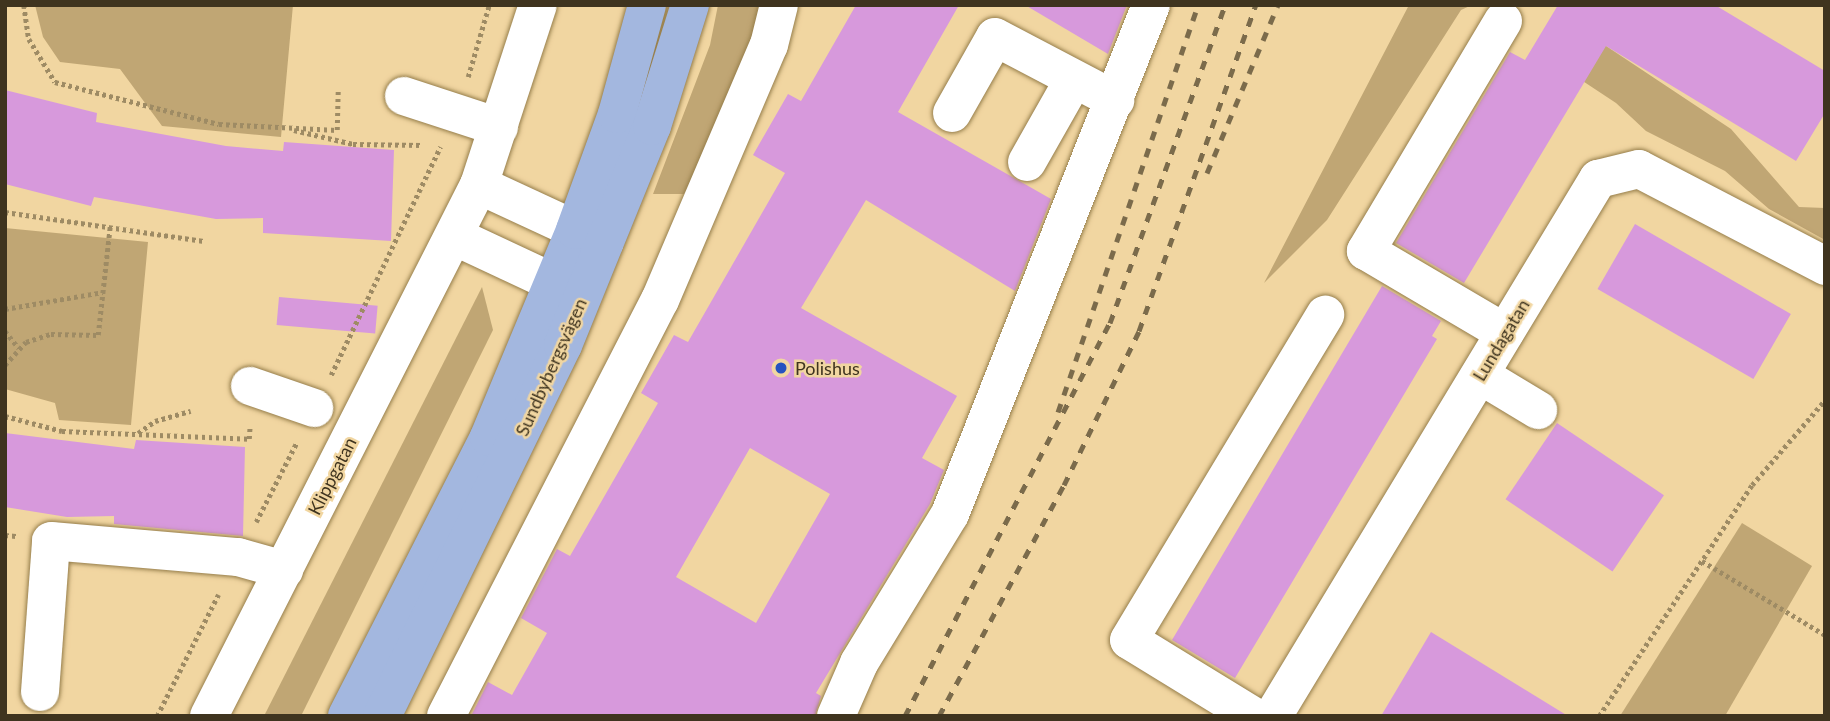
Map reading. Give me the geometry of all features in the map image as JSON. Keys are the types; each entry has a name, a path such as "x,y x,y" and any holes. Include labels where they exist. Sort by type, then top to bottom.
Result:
{"main road":[{"name":"Sundbybergsvägen","path":"590,236 617,114 647,5"},
{"name":"Sundbybergsvägen","path":"382,716 590,236 652,126 690,5"},
{"name":"Sundbybergsvägen","path":"347,716 489,437 568,290"}],"street":[{"name":"Klippgatan","path":"209,716 479,185 538,5"},
{"path":"446,716 660,300 769,45 779,5"},
{"path":"836,716 859,663 950,514 1151,5"},
{"path":"1503,21 1366,251 1505,333"},
{"path":"952,113 995,37 1115,100"},
{"path":"1027,162 1074,79"},
{"path":"404,96 499,127"},
{"name":"Lundagatan","path":"1273,716 1598,179 1639,169 1825,266"},
{"path":"479,185 590,236"},
{"path":"454,236 568,290"},
{"path":"1253,716 1129,640 1325,315"},
{"path":"1480,375 1538,410"},
{"path":"250,386 314,408"},
{"path":"40,691 51,541 238,557 284,570"}],"path":[{"path":"24,5 29,39 55,82 219,124 337,130 338,88"},
{"path":"157,716 314,408 456,113 489,5"},
{"path":"284,127 327,140 397,145"},
{"path":"5,212 204,241"},
{"path":"5,365 19,348 51,334 98,335 110,227"},
{"path":"5,309 103,292"},
{"path":"5,331 19,348"},
{"path":"1599,716 1752,485 1825,400"},
{"path":"138,434 155,421 191,411"},
{"path":"5,416 62,431 249,439"},
{"path":"1702,561 1825,635"}],"shaded area":[{"path":"35,5 293,5 281,137 162,126 120,69 60,62 43,37"},
{"path":"718,5 770,5 760,44 684,194 653,194 710,45"},
{"path":"1409,5 1472,5 1461,10 1327,220 1264,283"},
{"path":"1588,34 1731,129 1799,207 1825,208 1825,240 1769,209 1725,171 1646,131 1616,103 1560,66"},
{"path":"5,228 148,242 131,425 59,420 55,403 5,389"},
{"path":"482,287 493,330 301,716 264,716"},
{"path":"1742,523 1812,566 1725,716 1620,716"}],"building":[{"name":"Polishus","path":"856,5 959,5 898,112 1051,199 1015,291 866,200 801,308 957,396 922,458 944,470 930,504 816,693 821,696 815,716 471,716 488,682 512,695 547,633 521,618 557,549 570,556 658,403 641,393 674,335 688,342 785,173 753,155 788,94 801,101","holes":["750,448 830,494 756,623 676,577"]},
{"path":"1025,5 1127,5 1108,54"},
{"path":"1558,5 1715,5 1825,71 1825,113 1796,161 1606,46 1464,283 1396,243 1510,52 1525,60"},
{"path":"5,90 97,113 96,122 226,146 283,151 284,142 394,150 391,241 263,233 263,218 216,219 94,197 91,206 5,184"},
{"path":"1635,224 1791,314 1753,379 1598,289"},
{"path":"1382,286 1441,321 1432,336 1437,339 1235,678 1172,640"},
{"path":"279,297 378,306 375,334 277,325"},
{"path":"1557,423 1664,495 1613,571 1506,499"},
{"path":"5,433 134,449 136,440 245,447 243,536 114,524 114,516 67,517 5,507"},
{"path":"1431,632 1568,716 1381,716"}],"railway":[{"path":"1058,412 1198,5"},
{"path":"905,716 1110,323 1225,5"},
{"path":"939,716 1064,485 1139,331 1256,5"},
{"path":"1207,173 1278,5"}],"place":[{"name":"Polishus","path":"781,368"}]}
